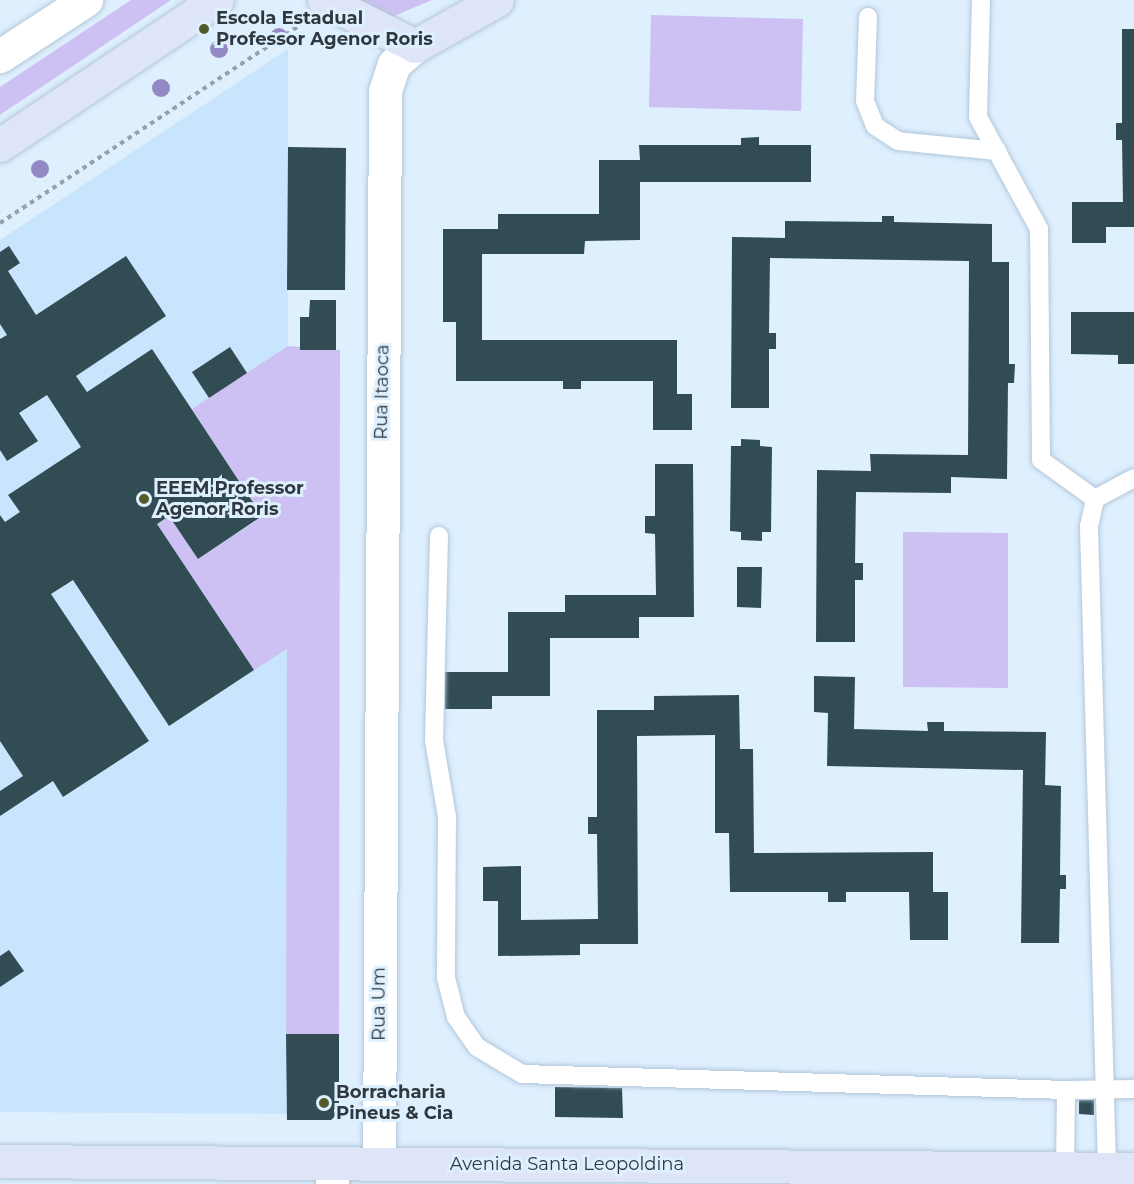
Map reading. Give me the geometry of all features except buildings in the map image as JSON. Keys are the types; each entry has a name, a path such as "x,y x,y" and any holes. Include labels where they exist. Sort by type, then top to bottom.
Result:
{"street":[{"path":"0,145 217,0"},
{"name":"Rua Itaoca","path":"378,845 385,91 393,64 415,46 465,11 497,0"},
{"path":"0,56 79,2"},
{"path":"336,4 415,46"},
{"name":"Rua Um","path":"378,845 379,1163"},
{"name":"Avenida Santa Leopoldina","path":"0,1161 332,1173 379,1163 1120,1168"}],"lane":[{"path":"981,0 978,117 1039,229 1041,460 1095,499"},
{"path":"868,17 865,101 874,126 898,141 997,151"},
{"path":"1120,1168 1105,1089 1089,526 1095,499 1134,477"},
{"path":"439,536 434,740 447,817 446,978 456,1017 477,1047 522,1074 1066,1090 1134,1089"},
{"path":"1065,1168 1066,1090"}],"path":[{"path":"0,223 336,4"}],"shaded area":[{"path":"131,0 171,0 0,115 0,87"},
{"path":"334,0 432,0 387,19"},
{"path":"651,15 803,19 801,111 649,107"},
{"name":"EEEM Professor Agenor Roris","path":"288,49 287,1114 0,1112 0,240"},
{"path":"288,346 340,350 339,1034 286,1034 287,649 254,670 157,524 169,516 198,559 262,517 192,409"},
{"path":"903,532 1008,533 1008,688 903,687"}],"place":[{"name":"Escola Estadual Professor Agenor Roris","path":"204,29"},
{"name":"EEEM Professor Agenor Roris","path":"144,499"},
{"name":"Borracharia Pineus & Cia","path":"324,1103"}]}
